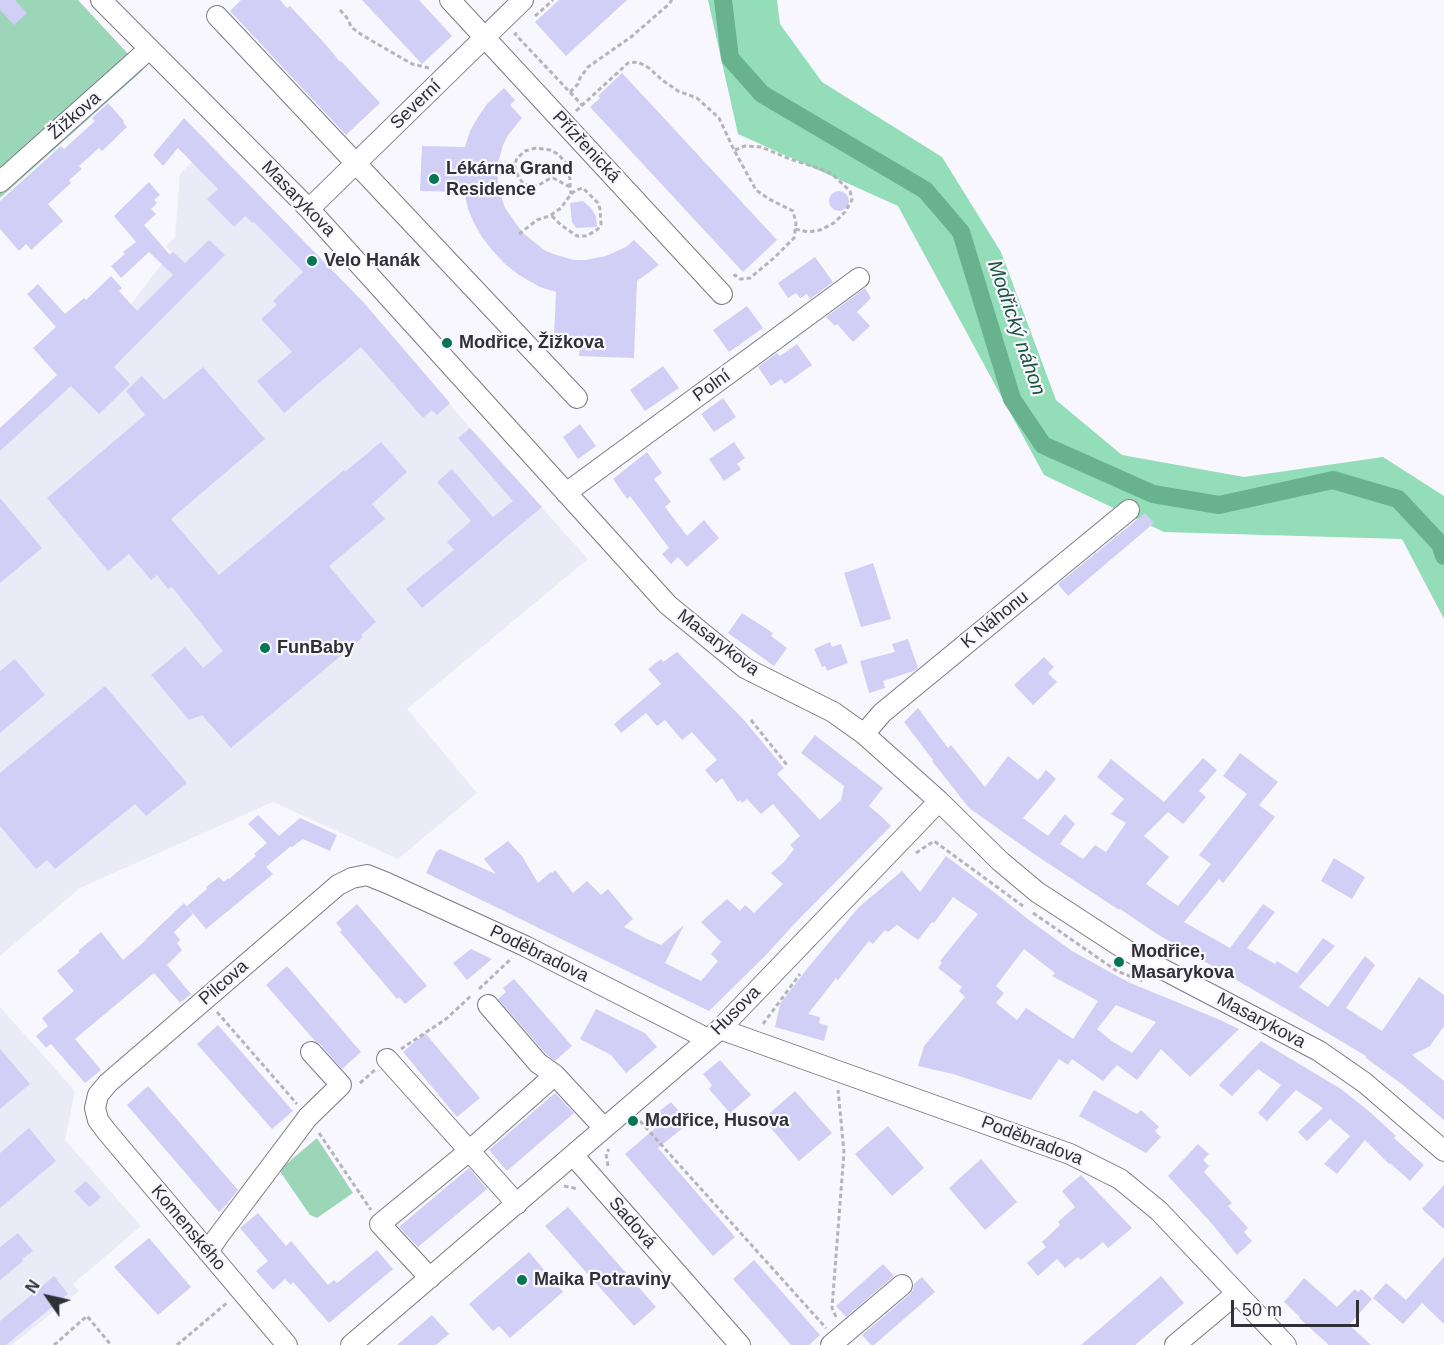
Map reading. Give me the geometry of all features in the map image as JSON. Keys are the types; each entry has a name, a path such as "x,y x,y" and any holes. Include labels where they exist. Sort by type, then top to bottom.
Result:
{"street":[{"name":"Masarykova","path":"101,0 309,209 668,605 745,668 833,712 864,734 939,801 1000,861 1037,892 1126,950 1319,1051 1365,1083 1444,1151"},
{"name":"Přízřenická","path":"450,0 721,292"},
{"name":"Severní","path":"309,209 523,0"},
{"path":"217,16 577,398"},
{"name":"Žižkova","path":"0,182 149,50"},
{"name":"Polní","path":"566,493 859,278"},
{"name":"K Náhonu","path":"864,734 882,713 1129,510"},
{"name":"Husova","path":"351,1345 573,1155 607,1138 714,1034 939,801"},
{"name":"Poděbradova","path":"367,875 714,1034 752,1040 1070,1154 1119,1179 1159,1211 1286,1345"},
{"name":"Pilcova","path":"95,1108 98,1095 108,1083 338,885 351,878 367,875"},
{"path":"488,1005 538,1063 555,1075 607,1138"},
{"path":"208,1252 308,1118 342,1085 311,1052"},
{"path":"387,1059 517,1204"},
{"path":"430,1278 380,1224 469,1151 555,1075"},
{"name":"Komenského","path":"95,1108 98,1120 107,1132 287,1345"},
{"name":"Sadová","path":"573,1155 740,1345"},
{"path":"837,1340 902,1285"},
{"path":"1175,1345 1237,1293"}],"path":[{"path":"530,20 553,0"},
{"path":"570,92 578,84 588,67 631,37 672,0"},
{"path":"340,10 348,18 351,27 362,35 412,64 429,68"},
{"path":"523,27 515,34 582,105"},
{"path":"564,123 628,63 638,62 678,91 698,98 719,118 756,190 793,211 796,223 794,238 774,258 750,278 740,279 735,275 721,292"},
{"path":"734,150 745,146 761,147 832,174 850,191 852,200 845,212 834,223 820,230 808,232 795,229"},
{"path":"570,187 553,178 530,187 523,183 515,169 517,158 525,151 536,148 558,154 566,163 570,187 571,194"},
{"path":"519,234 537,220 561,208 571,194 583,188 598,203 601,224 598,229 587,236 577,236 551,215"},
{"path":"752,720 787,765"},
{"path":"914,854 934,841 1077,945 1117,971 1149,984"},
{"path":"342,1085 348,1093 387,1059 446,1019 525,946"},
{"path":"752,1040 803,970"},
{"path":"837,1340 832,1308 844,1152 838,1088"},
{"path":"639,1119 837,1340"},
{"path":"607,1138 607,1165 613,1171"},
{"path":"562,1188 564,1186 576,1188 582,1194"},
{"path":"177,1345 241,1291"},
{"path":"54,1345 87,1316 111,1345"}],"shaded area":[{"path":"209,144 364,303 470,428 588,559 407,709 477,793 398,859 273,802 80,888 0,956 0,428 131,304 171,252 166,246 175,237 180,174"},
{"path":"0,1007 75,1091 65,1140 141,1226 73,1284 79,1291 12,1345 0,1345"}],"green space":[{"path":"0,0 78,0 143,70 0,198"},
{"path":"708,0 777,0 780,24 822,82 942,157 1001,252 1056,400 1122,455 1244,477 1383,457 1444,496 1444,619 1402,539 1164,532 1044,475 898,206 738,134"},
{"path":"317,1138 353,1193 317,1218 310,1215 279,1170"}],"building":[{"path":"0,0 15,0 27,13 14,25 0,10"},
{"path":"241,0 280,0 287,8 290,6 380,103 346,135 230,11"},
{"path":"362,0 419,0 452,36 422,64"},
{"path":"559,0 627,0 566,56 535,22"},
{"path":"622,73 777,240 743,272 590,107"},
{"path":"504,88 515,100 510,105 522,118 503,145 497,166 498,187 505,208 522,232 544,250 574,260 606,256 626,247 634,240 659,265 637,281 634,358 579,356 580,337 554,335 556,292 540,287 519,275 492,250 474,223 464,192 420,191 422,146 465,147 478,117 487,104"},
{"path":"108,103 127,127 102,151 99,148 79,166 82,169 69,180 71,183 48,204 63,221 31,250 26,244 19,251 0,229 0,201 61,146 64,149 95,121 92,118"},
{"path":"184,118 364,303 450,403 437,415 432,410 423,418 361,347 284,413 257,381 292,352 261,319 277,305 273,301 303,272 254,222 245,216 234,227 207,199 218,189 178,148 163,166 153,155"},
{"path":"149,182 160,195 154,200 157,203 151,209 156,214 144,225 170,255 173,252 185,263 209,240 225,255 114,367 130,384 99,414 71,386 0,451 0,428 57,375 33,348 56,327 27,294 38,284 65,314 84,298 86,300 111,276 122,288 119,291 137,311 173,275 149,252 121,278 111,266 136,242 114,216"},
{"path":"839,191 846,194 849,201 846,208 839,211 832,208 829,201 832,194"},
{"path":"583,201 596,216 597,227 576,228 572,222 570,203"},
{"path":"815,257 833,282 810,299 807,294 800,298 796,293 788,298 778,283"},
{"path":"865,288 871,298 857,312 870,326 853,342 837,324 835,326 826,317"},
{"path":"747,306 763,328 729,352 713,330"},
{"path":"797,344 812,365 785,384 781,379 771,386 758,367 777,353 780,356"},
{"path":"663,366 679,388 645,411 630,390"},
{"path":"203,367 265,439 171,519 219,575 344,470 345,472 381,442 407,472 372,504 385,519 329,566 376,622 361,635 363,637 231,748 202,715 189,720 151,675 185,647 203,668 223,651 172,587 168,589 157,575 151,580 129,554 108,571 47,498 145,415 126,391 142,376 164,400"},
{"path":"723,398 736,417 714,432 701,414"},
{"path":"580,424 596,446 578,459 563,437"},
{"path":"470,428 542,507 422,608 406,589 454,550 447,542 471,521 437,482 452,469 493,517 513,501 458,438"},
{"path":"734,442 745,458 737,464 741,469 724,481 709,459"},
{"path":"647,452 662,473 654,479 671,502 665,507 687,536 704,520 719,538 687,567 678,557 671,564 662,554 669,548 630,496 627,499 613,479"},
{"path":"0,498 42,548 0,583"},
{"path":"1145,513 1154,523 1068,596 1058,584"},
{"path":"873,563 891,619 861,627 844,573"},
{"path":"742,613 773,633 771,636 787,648 774,666 728,633"},
{"path":"908,639 918,668 883,681 885,688 869,693 860,661 895,652 892,644"},
{"path":"830,642 832,647 841,644 848,663 827,671 825,666 822,667 814,649"},
{"path":"677,652 743,719 784,768 777,774 820,820 841,800 844,786 801,753 815,735 883,788 869,806 891,826 709,1011 426,873 436,852 440,849 496,874 484,859 508,841 522,856 538,883 555,870 573,893 587,881 601,895 608,889 633,919 624,927 647,939 661,945 684,925 665,963 701,981 718,961 711,954 721,942 701,922 727,899 740,911 745,905 754,913 783,884 771,873 784,862 794,849 790,845 800,836 773,804 761,814 747,799 742,803 740,800 738,802 722,778 716,783 705,770 717,760 692,732 682,740 665,720 657,726 646,713 621,733 614,724 661,684 648,669 661,659 663,662"},
{"path":"1044,657 1054,667 1048,673 1057,682 1033,705 1014,685"},
{"path":"15,659 45,695 0,733 0,671"},
{"path":"105,686 187,783 146,816 135,804 55,869 47,860 36,869 0,826 0,773"},
{"path":"918,708 948,748 951,745 985,787 1008,756 1038,780 1046,770 1056,779 1023,818 1048,836 1065,814 1075,824 1060,844 1083,859 1095,845 1106,852 1126,823 1111,814 1124,799 1097,777 1111,759 1164,802 1203,758 1217,770 1199,791 1206,797 1183,824 1168,812 1144,836 1169,857 1146,884 1178,906 1211,864 1199,855 1247,794 1223,776 1240,753 1278,782 1259,805 1275,817 1223,883 1219,879 1184,922 1230,948 1263,904 1275,912 1247,948 1275,964 1277,961 1301,976 1297,973 1323,938 1335,946 1299,987 1328,1007 1365,956 1375,965 1346,1008 1382,1031 1419,977 1444,995 1444,1026 1430,1046 1412,1055 1444,1081 1444,1120 1366,1056 1157,934 1034,854 969,808 904,722"},
{"path":"258,815 279,836 300,818 337,835 330,851 303,839 291,846 266,867 273,874 206,929 187,906 219,877 224,882 229,879 256,856 254,854 267,843 248,824"},
{"path":"946,856 1072,951 1128,982 1239,1029 1190,1077 1161,1049 1137,1080 1117,1065 1103,1081 1072,1059 1068,1065 1059,1059 1031,1100 953,1074 918,1066 924,1046 965,997 959,991 962,987 938,968 942,963 940,961 978,914 953,897 918,940 897,925 888,932 885,930 873,944 869,941 808,1014 820,1017 819,1023 828,1026 824,1041 775,1027 780,1004 859,907 902,871 920,892","holes":["1024,949 1055,973 1052,976 1098,1001 1073,1039 1026,1008 1017,1020 996,1003 1004,993 996,986","1116,1005 1156,1022 1132,1053 1097,1029"]},
{"path":"1334,858 1365,877 1352,899 1321,881"},
{"path":"184,903 193,914 174,932 180,940 177,943 182,950 167,965 191,994 180,1003 154,973 75,1039 101,1070 85,1083 51,1044 46,1048 36,1036 48,1026 42,1018 74,991 57,971 101,932 123,960"},
{"path":"357,904 427,986 405,1004 399,997 397,999 340,932 342,930 336,923"},
{"path":"471,949 492,959 467,980 453,963"},
{"path":"287,966 361,1052 342,1069 266,985"},
{"path":"514,979 572,1046 555,1061 546,1054 498,999 506,992 503,988"},
{"path":"596,1009 645,1033 657,1047 626,1073 611,1055 580,1039"},
{"path":"218,1025 293,1111 272,1129 197,1044"},
{"path":"425,1033 480,1098 457,1117 403,1052"},
{"path":"1261,1041 1341,1089 1370,1112 1424,1165 1410,1181 1365,1140 1337,1174 1324,1164 1350,1136 1330,1119 1307,1141 1298,1132 1323,1108 1296,1090 1267,1121 1258,1113 1281,1085 1258,1069 1232,1096 1219,1085"},
{"path":"0,1049 30,1084 0,1109"},
{"path":"720,1060 751,1095 730,1113 709,1089 712,1085 703,1074"},
{"path":"148,1086 238,1190 219,1212 127,1105"},
{"path":"1094,1090 1137,1114 1141,1110 1159,1127 1155,1131 1161,1137 1146,1153 1079,1116"},
{"path":"795,1091 832,1133 799,1161 763,1119"},
{"path":"555,1093 574,1113 507,1171 489,1150"},
{"path":"671,1102 689,1123 658,1148 735,1237 713,1256 625,1154 660,1124 653,1116"},
{"path":"888,1126 924,1168 892,1196 855,1154"},
{"path":"29,1128 56,1161 0,1208 0,1153"},
{"path":"1198,1144 1209,1154 1203,1160 1209,1166 1204,1172 1232,1203 1228,1206 1248,1228 1244,1232 1252,1241 1237,1255 1168,1176"},
{"path":"981,1159 1017,1202 985,1230 949,1188"},
{"path":"469,1168 487,1189 418,1247 399,1227"},
{"path":"1081,1175 1132,1228 1108,1248 1103,1242 1081,1260 1078,1257 1065,1268 1057,1259 1038,1276 1027,1263 1046,1247 1042,1242 1060,1225 1058,1222 1075,1207 1062,1191"},
{"path":"86,1181 101,1197 89,1207 74,1191"},
{"path":"1444,1185 1444,1229 1422,1209"},
{"path":"568,1207 656,1307 634,1326 545,1226"},
{"path":"258,1213 286,1246 291,1241 328,1285 334,1280 337,1283 377,1250 393,1269 329,1323 293,1282 291,1285 285,1279 273,1290 256,1271 268,1261 240,1228"},
{"path":"18,1233 33,1251 0,1280 0,1247"},
{"path":"149,1238 191,1287 158,1315 114,1267"},
{"path":"529,1252 563,1292 510,1338 499,1326 493,1331 469,1304"},
{"path":"1444,1257 1444,1324 1422,1303 1403,1324 1373,1298 1386,1283 1406,1300"},
{"path":"754,1260 820,1335 809,1345 791,1345 733,1279"},
{"path":"883,1264 894,1276 846,1317 836,1306"},
{"path":"54,1276 68,1294 6,1345 0,1345 0,1321"},
{"path":"1161,1276 1184,1303 1135,1345 1081,1345"},
{"path":"922,1277 935,1292 874,1345 871,1345 862,1335 910,1294 914,1284"},
{"path":"1304,1278 1337,1307 1355,1289 1358,1292 1361,1289 1372,1299 1349,1325 1371,1345 1329,1345 1299,1318 1284,1302"},
{"path":"432,1315 449,1334 436,1345 397,1345"}],"waterway":[{"name":"Modřický náhon","path":"723,0 730,58 762,94 925,190 961,232 1012,399 1043,445 1153,494 1219,505 1333,480 1398,499 1440,544 1444,556"}],"place":[{"name":"Lékárna Grand Residence","path":"434,179"},
{"name":"Velo Hanák","path":"312,261"},
{"name":"Modřice, Žižkova","path":"447,343"},
{"name":"FunBaby","path":"265,648"},
{"name":"Modřice, Masarykova","path":"1119,962"},
{"name":"Modřice, Husova","path":"633,1121"},
{"name":"Maika Potraviny","path":"522,1280"}]}
